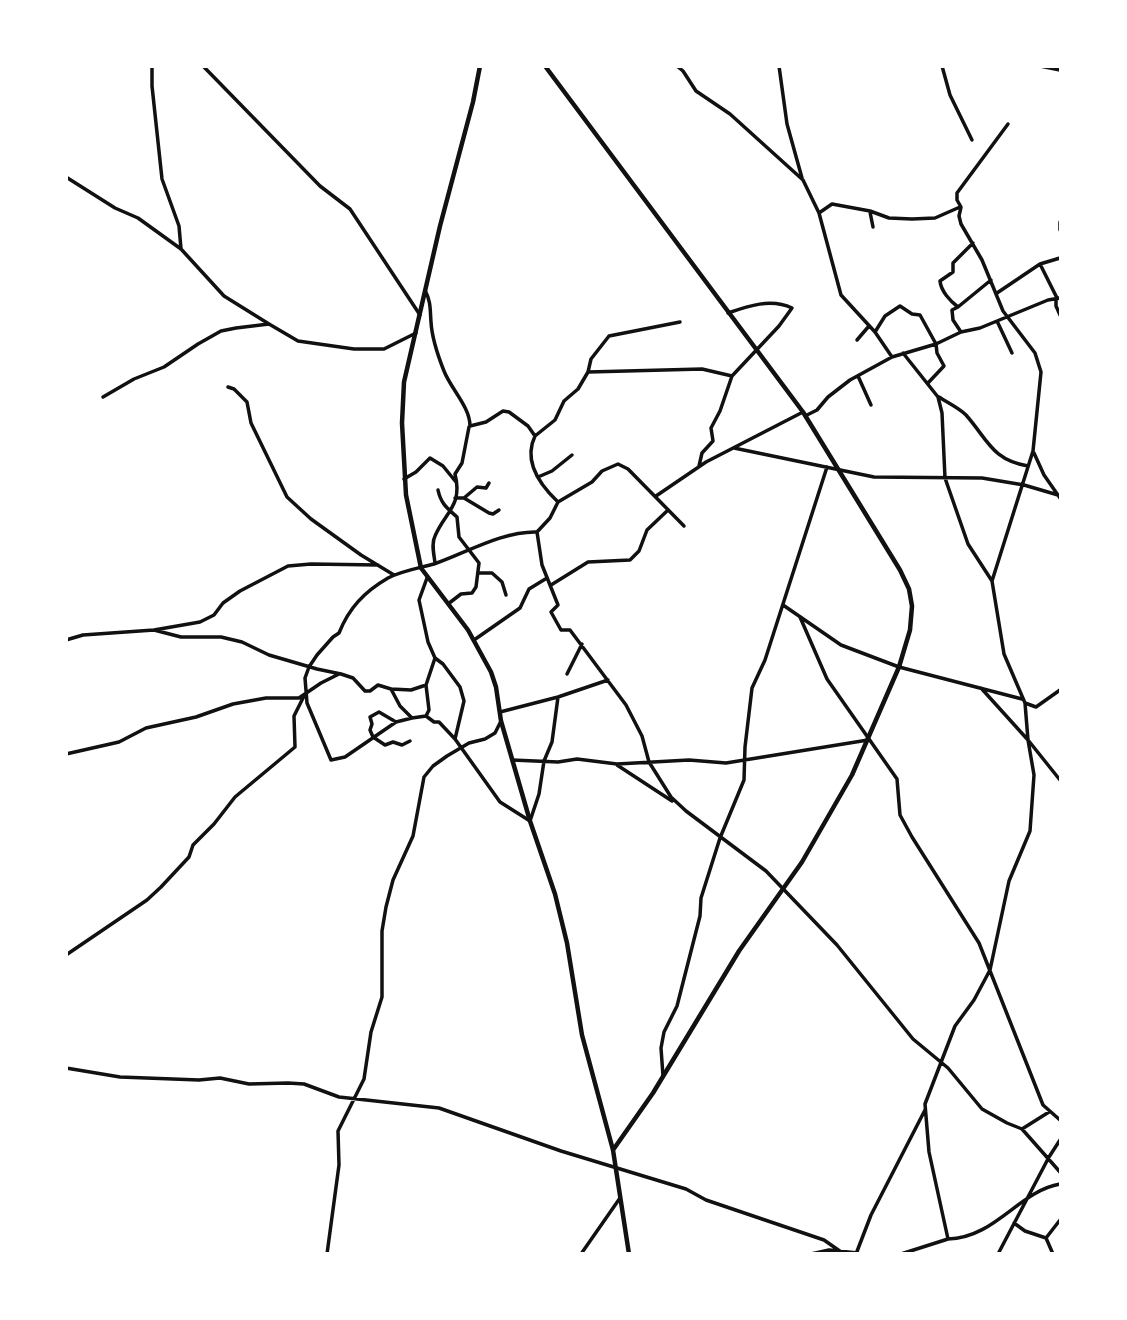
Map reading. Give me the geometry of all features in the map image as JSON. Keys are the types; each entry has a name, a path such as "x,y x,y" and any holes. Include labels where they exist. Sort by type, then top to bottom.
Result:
{"street":[{"path":"152,66 162,179 179,226 181,249"},
{"path":"203,66 320,186 350,209 420,315"},
{"path":"480,66 404,382 404,478 421,568 474,640 491,672 512,760 568,943 584,1045 613,1150 629,1254"},
{"path":"545,66 804,414 900,570 909,589 912,606 910,630 899,667 846,786 802,862 739,951 663,1076 613,1150"},
{"path":"677,66 696,91 730,114 803,180"},
{"path":"779,66 787,124 803,180 819,213 841,295 875,332 892,357"},
{"path":"942,66 950,95 972,140"},
{"path":"1040,66 1060,70"},
{"path":"992,581 1033,451 1041,372 1035,354 1007,317 973,243 961,224 961,207 957,193 1008,124"},
{"path":"66,177 115,208 138,218 181,249 224,296 298,341 354,349 384,349 416,333"},
{"path":"819,213 832,204 870,211 889,218 935,218 961,207"},
{"path":"870,211 873,227"},
{"path":"1060,222 1060,230"},
{"path":"958,307 951,302 940,286 940,281 953,272 953,264 973,243"},
{"path":"997,293 1040,264 1060,258"},
{"path":"1040,264 1058,299 1056,306 1060,315"},
{"path":"961,332 951,314 952,310 991,280"},
{"path":"425,290 432,305 431,322 437,352 468,416 470,426 462,463 455,474 458,483 456,498 434,537 435,563"},
{"path":"655,496 699,466 817,410 828,397 892,357 936,344 1048,300 1058,299"},
{"path":"699,466 702,453 713,441 711,428 732,376 779,327 792,308 784,304 757,303 728,313"},
{"path":"875,332 885,316 900,306 912,314 920,315 936,344 944,367 928,383"},
{"path":"997,321 1012,353"},
{"path":"558,502 538,477 532,464 531,444 535,436 555,420 565,401 578,389 588,372 591,359 609,337 680,322"},
{"path":"103,397 134,379 164,367 221,331 269,324"},
{"path":"857,340 869,326"},
{"path":"811,1254 829,1250 857,1253 871,1215 926,1108 940,1061 955,1027 990,970 1009,881 1030,831 1034,775 1023,701 1004,654 992,581 968,544 945,478 942,413 938,397 903,353"},
{"path":"588,372 702,369 732,376"},
{"path":"858,376 871,405"},
{"path":"228,387 234,388 247,402 251,423 288,497 311,519 394,575"},
{"path":"938,397 964,412 990,447 1001,457 1013,464 1028,466"},
{"path":"470,426 486,422 503,411 509,412 528,426 535,436"},
{"path":"734,448 874,477 982,478 1024,485 1059,496"},
{"path":"1033,451 1044,475 1059,496"},
{"path":"538,477 552,471 572,455"},
{"path":"404,478 416,472 430,458 458,483"},
{"path":"537,532 550,518 558,502 592,482 602,471 618,464 628,469 684,526"},
{"path":"663,1076 661,1048 664,1032 677,1006 700,916 701,898 721,836 744,780 752,688 765,660 827,467"},
{"path":"464,498 477,487 486,488 489,483"},
{"path":"438,490 446,510 451,511 458,521 460,537 479,563 476,587 472,593 461,594 448,604"},
{"path":"456,498 464,498 489,513 493,514 499,510"},
{"path":"551,585 588,562 630,560 639,551 646,530 667,511"},
{"path":"530,821 500,802 455,739 439,722 426,716 396,722 345,757 331,760 305,694 305,678 309,667 339,633 353,605 394,575 526,531 537,532"},
{"path":"537,532 542,565 558,606 551,612 561,630 570,630 582,644 626,705 642,736 649,762 660,783 682,808"},
{"path":"66,640 83,635 154,630 200,622 214,615 223,603 240,591 288,566 378,565"},
{"path":"479,573 492,573 502,582 506,595"},
{"path":"427,578 419,600 428,642 435,658 443,664 460,687 464,701 455,739"},
{"path":"474,640 520,608 529,589 547,578"},
{"path":"783,605 841,645 899,667 981,688 1036,707 1060,690"},
{"path":"800,617 827,679 897,779 900,815 979,943 1043,1105 1060,1120"},
{"path":"154,630 181,636 221,637 243,642 269,654 353,678 368,692 378,685 411,690 426,685"},
{"path":"566,674 582,644"},
{"path":"426,716 429,710 426,685 435,658"},
{"path":"66,754 119,742 146,728 196,718 233,704 266,698 299,698 321,682 341,674"},
{"path":"500,712 608,680"},
{"path":"981,688 1060,780"},
{"path":"391,689 400,706 411,718"},
{"path":"66,955 147,900 189,857 193,845 235,797 295,747 294,716 305,694"},
{"path":"530,821 539,794 544,761 552,742 558,697"},
{"path":"396,722 379,712 373,713 370,717 373,737 385,745 393,742 402,745 410,741"},
{"path":"327,1254 339,1164 338,1131 364,1079 369,1041 382,997 382,931 393,880 414,836 424,777 433,766 461,747 492,735 501,721"},
{"path":"512,760 558,762 577,759 617,764 689,760 726,763 868,739"},
{"path":"617,764 721,836 766,871 860,971 912,1039 940,1061 982,1109 997,1119 1022,1129 1060,1172"},
{"path":"66,1068 120,1077 199,1080 220,1078 249,1084 304,1084 339,1097 439,1108 561,1151 685,1189 706,1200 824,1240 842,1252"},
{"path":"926,1108 929,1152 948,1239"},
{"path":"1022,1129 1049,1112"},
{"path":"998,1254 1060,1140"},
{"path":"901,1254 948,1239 958,1239 996,1223 1048,1186 1060,1184"},
{"path":"581,1254 621,1197"},
{"path":"1046,1238 1060,1220"},
{"path":"1014,1223 1025,1231 1046,1238 1053,1254"}]}
